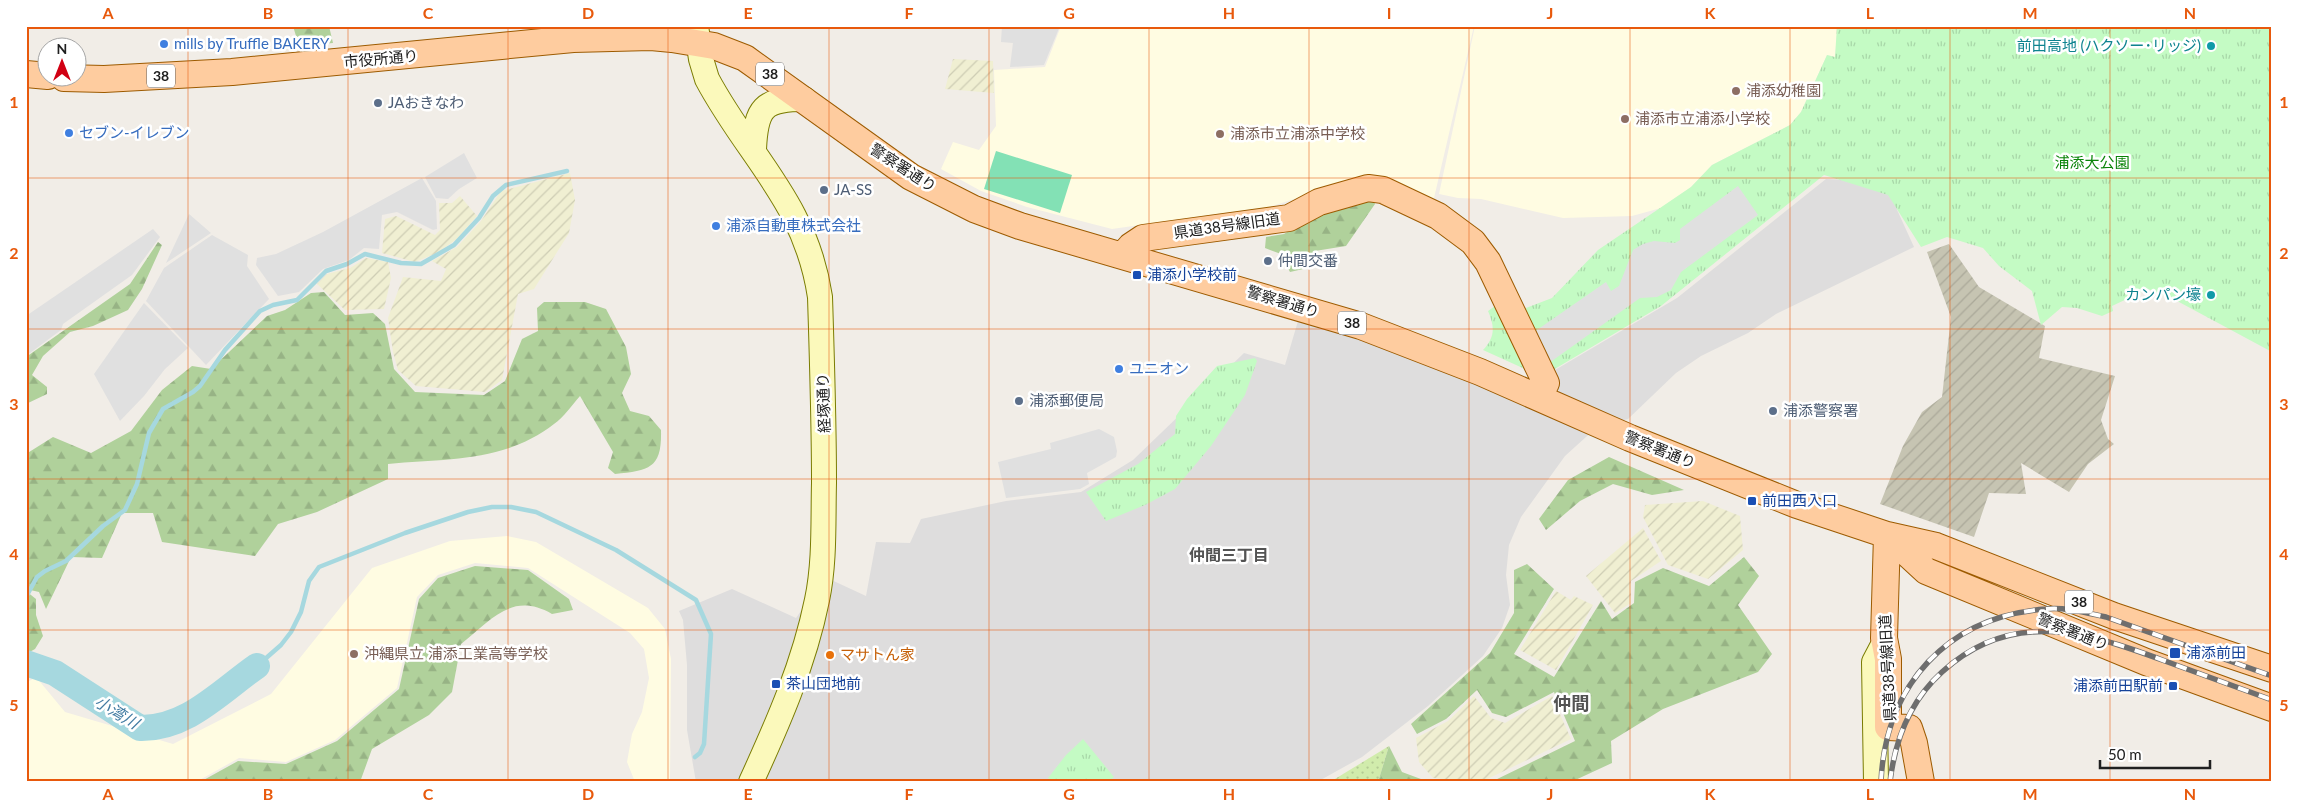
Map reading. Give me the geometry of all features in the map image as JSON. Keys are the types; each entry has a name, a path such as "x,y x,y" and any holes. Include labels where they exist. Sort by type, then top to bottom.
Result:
{"main road":[{"name":"市役所通り","path":"88,79 232,72 627,32 651,37 697,35"},
{"name":"警察署通り","path":"697,35 745,58 911,176 934,190 974,209 1020,226 1361,326 1480,372 1630,438 1806,508 1887,535 1936,546 2114,616 2272,669"},
{"name":"経塚通り","path":"697,35 704,73 711,86 754,149 796,217 817,272 820,297 825,445 821,572 813,618 803,656 772,736 751,782"},
{"path":"754,149 755,127 762,110 776,101 804,99"},
{"name":"県道38号線旧道","path":"1123,255 1131,246 1143,238 1288,218 1327,200 1368,188 1383,190 1438,216 1473,242 1488,262 1546,383 1539,398"},
{"name":"警察署通り","path":"1887,535 1926,571 2146,662 2272,708"},
{"name":"県道38号線旧道","path":"1887,535 1884,643 1888,659 1888,727 1909,728 1914,743 1921,782"},
{"path":"1876,782 1874,662 1884,643"},
{"path":"1888,727 1891,782"}],"shaded area":[{"path":"1002,26 1060,26 1044,65 1010,67 1013,43 1001,42"},
{"name":"浦添市立浦添中学校","path":"1061,26 1474,26 1434,198 1360,178 1257,211 1231,212 1112,229 1027,207 981,191 941,169 953,142 979,150 996,126 994,70 1045,67"},
{"name":"浦添市立浦添小学校","path":"1475,26 1837,26 1837,34 1835,57 1827,55 1801,112 1790,125 1712,165 1691,187 1661,208 1632,216 1563,218 1481,199 1458,198 1439,194"},
{"path":"464,153 477,178 459,189 448,199 436,198 425,177"},
{"path":"422,178 436,201 437,229 433,230 397,212 382,215 379,249 364,248 349,260 323,269 299,292 278,296 256,265 257,258 276,254 323,232"},
{"path":"1826,179 1868,181 1888,190 1914,247 1776,314 1748,333 1701,356 1676,373 1628,419 1597,427 1565,456 1521,517 1509,545 1506,575 1510,605 1502,628 1483,656 1428,706 1362,757 1317,782 696,782 687,730 687,665 683,620 679,611 732,589 796,618 825,577 866,596 876,542 910,543 921,519 1006,501 1081,492 1133,460 1244,353 1285,365 1303,304 1557,408 1559,384 1550,373 1677,298"},
{"path":"1738,186 1758,215 1681,272 1671,290 1657,297 1640,298 1549,363 1534,332 1606,282 1611,291 1619,286 1633,250 1643,244 1654,241 1675,243 1680,240 1680,229"},
{"path":"189,214 211,233 166,263"},
{"path":"153,229 160,237 132,275 63,324 61,330 26,356 26,316"},
{"path":"212,235 248,255 247,266 269,299 206,365 146,301 164,268"},
{"path":"1949,244 1979,287 2045,326 2039,358 2115,376 2101,420 2108,439 2114,444 2088,464 2069,492 2021,463 2026,494 1989,493 1974,537 1880,504 1903,446 1922,412 1942,397 1951,317 1927,252"},
{"path":"144,303 188,348 165,369 144,396 120,421 94,374"},
{"path":"1099,429 1114,437 1117,451 1116,457 1087,473 1089,484 1080,489 1006,498 998,462 1051,449 1050,443"},
{"name":"沖縄県立 浦添工業高等学校","path":"507,536 536,542 648,608 665,629 671,659 670,782 635,782 627,762 632,734 642,712 649,678 644,649 630,633 528,568 475,563 438,575 417,597 397,688 335,740 286,762 239,758 196,782 26,782 26,683 36,677 65,712 173,744 271,694 372,568 450,541"}],"green space":[{"path":"293,26 329,26 333,43 299,46"},
{"name":"浦添大公園","path":"1837,26 2272,26 2272,352 2179,302 2148,289 2112,306 2113,311 2102,316 2077,308 2062,307 2041,325 2032,291 1999,266 1983,248 1947,237 1921,247 1888,195 1824,175 1661,306 1553,370 1534,373 1483,350 1490,341 1493,332 1488,311 1502,301 1508,315 1552,298 1598,250 1691,187 1712,165 1790,125 1801,112 1827,55 1835,57"},
{"path":"953,59 993,61 994,93 945,89"},
{"path":"996,151 1072,175 1060,213 984,189"},
{"path":"570,173 575,200 569,233 534,289 518,294 502,380 485,392 416,386 398,370 393,352 388,318 403,277 441,281 446,269 432,261 457,247 481,221 501,191"},
{"path":"460,196 477,216 457,239 437,253 415,262 382,253 385,219 396,216 435,235 440,230 439,203 452,203"},
{"path":"1373,198 1375,204 1346,246 1315,251 1312,267 1290,272 1281,254 1265,248 1266,237 1284,234 1315,215"},
{"path":"158,242 162,245 142,289 128,310 93,326 70,332 43,356 32,375 47,387 47,394 26,404 26,357 130,284"},
{"path":"366,258 388,262 391,278 384,309 345,310 317,284 327,274 350,268"},
{"path":"324,292 345,315 373,313 385,324 394,369 415,392 484,395 505,381 522,339 538,331 537,308 544,302 585,302 606,309 626,347 631,374 622,393 630,411 649,416 661,430 661,442 656,459 646,469 615,474 608,468 613,452 580,396 554,424 535,437 515,446 495,452 454,459 388,464 388,479 317,512 278,524 255,556 162,542 153,513 122,513 102,558 71,557 46,609 39,592 26,589 26,454 53,437 91,453 131,431 162,390 192,366 211,369 267,316 285,310 311,293"},
{"path":"1255,358 1257,361 1245,395 1211,446 1175,489 1145,505 1106,521 1086,492 1138,464 1175,434 1176,416 1187,399 1217,366"},
{"path":"1609,457 1684,490 1652,495 1613,484 1580,501 1546,530 1539,519 1568,480"},
{"path":"1703,501 1740,516 1743,550 1708,579 1668,565 1643,517 1645,505"},
{"path":"1643,528 1661,561 1631,581 1631,603 1615,613 1586,576"},
{"path":"1744,557 1759,576 1738,605 1772,654 1758,672 1663,709 1611,741 1612,763 1571,782 1491,782 1575,741 1554,692 1506,717 1492,713 1477,690 1446,719 1417,734 1411,724 1490,653 1514,613 1514,570 1527,564 1554,589 1514,654 1554,677 1601,601 1612,619 1634,603 1635,582 1663,568 1709,586"},
{"path":"475,566 528,570 569,599 573,610 552,614 538,608 514,607 503,611 482,626 461,644 452,692 429,715 372,749 360,782 200,782 238,761 286,764 337,741 399,689 419,599 438,578"},
{"path":"26,591 36,599 36,615 43,636 35,649 26,654"},
{"path":"1556,591 1571,600 1574,596 1593,605 1556,670 1520,650"},
{"path":"1474,696 1491,718 1505,723 1552,696 1571,739 1481,782 1433,778 1419,762 1416,738 1448,721"},
{"path":"1083,739 1114,777 1108,782 1054,782 1048,778 1066,755"},
{"path":"1389,746 1378,782 1330,782"},
{"path":"1389,746 1402,772 1429,782 1378,782"}],"waterway":[{"path":"26,597 37,577 66,561 103,526 125,510 137,484 149,433 163,409 200,386 225,350 260,311 273,305 297,300 326,271 347,264 365,254 401,263 421,264 454,245 479,218 493,196 506,185 567,171"},
{"path":"257,666 281,645 291,632 301,612 309,581 319,567 405,533 468,512 492,507 511,507 536,512 616,550 696,600 711,634 704,744 700,753 695,757"},
{"name":"小湾川","path":"26,663 55,673 140,728 157,727 188,715 203,707 257,666"}],"railway":[{"path":"1881,782 1885,747 1895,715 1909,686 1928,662 1952,641 1979,625 2011,614 2061,609 2106,617 2272,676"},
{"path":"1890,782 1900,736 1921,695 1942,672 1968,652 1995,639 2023,633 2050,632 2079,635 2107,641 2272,700"}],"place":[{"name":"mills by Truffle BAKERY","path":"164,44"},
{"name":"前田高地 (ハクソー･リッジ)","path":"2211,46"},
{"name":"浦添幼稚園","path":"1736,91"},
{"name":"JAおきなわ","path":"378,103"},
{"name":"浦添市立浦添小学校","path":"1625,119"},
{"name":"セブン-イレブン","path":"69,133"},
{"name":"浦添市立浦添中学校","path":"1220,134"},
{"name":"JA-SS","path":"824,190"},
{"name":"浦添自動車株式会社","path":"716,226"},
{"name":"仲間交番","path":"1268,261"},
{"name":"浦添小学校前","path":"1137,275"},
{"name":"カンパン壕","path":"2211,295"},
{"name":"ユニオン","path":"1119,369"},
{"name":"浦添郵便局","path":"1019,401"},
{"name":"浦添警察署","path":"1773,411"},
{"name":"前田西入口","path":"1752,501"},
{"name":"浦添前田","path":"2175,653"},
{"name":"沖縄県立 浦添工業高等学校","path":"354,654"},
{"name":"マサトん家","path":"830,655"},
{"name":"茶山団地前","path":"776,684"},
{"name":"浦添前田駅前","path":"2173,686"}],"district":[{"name":"仲間三丁目","path":"1229,555"},
{"name":"仲間","path":"1571,704"}]}
